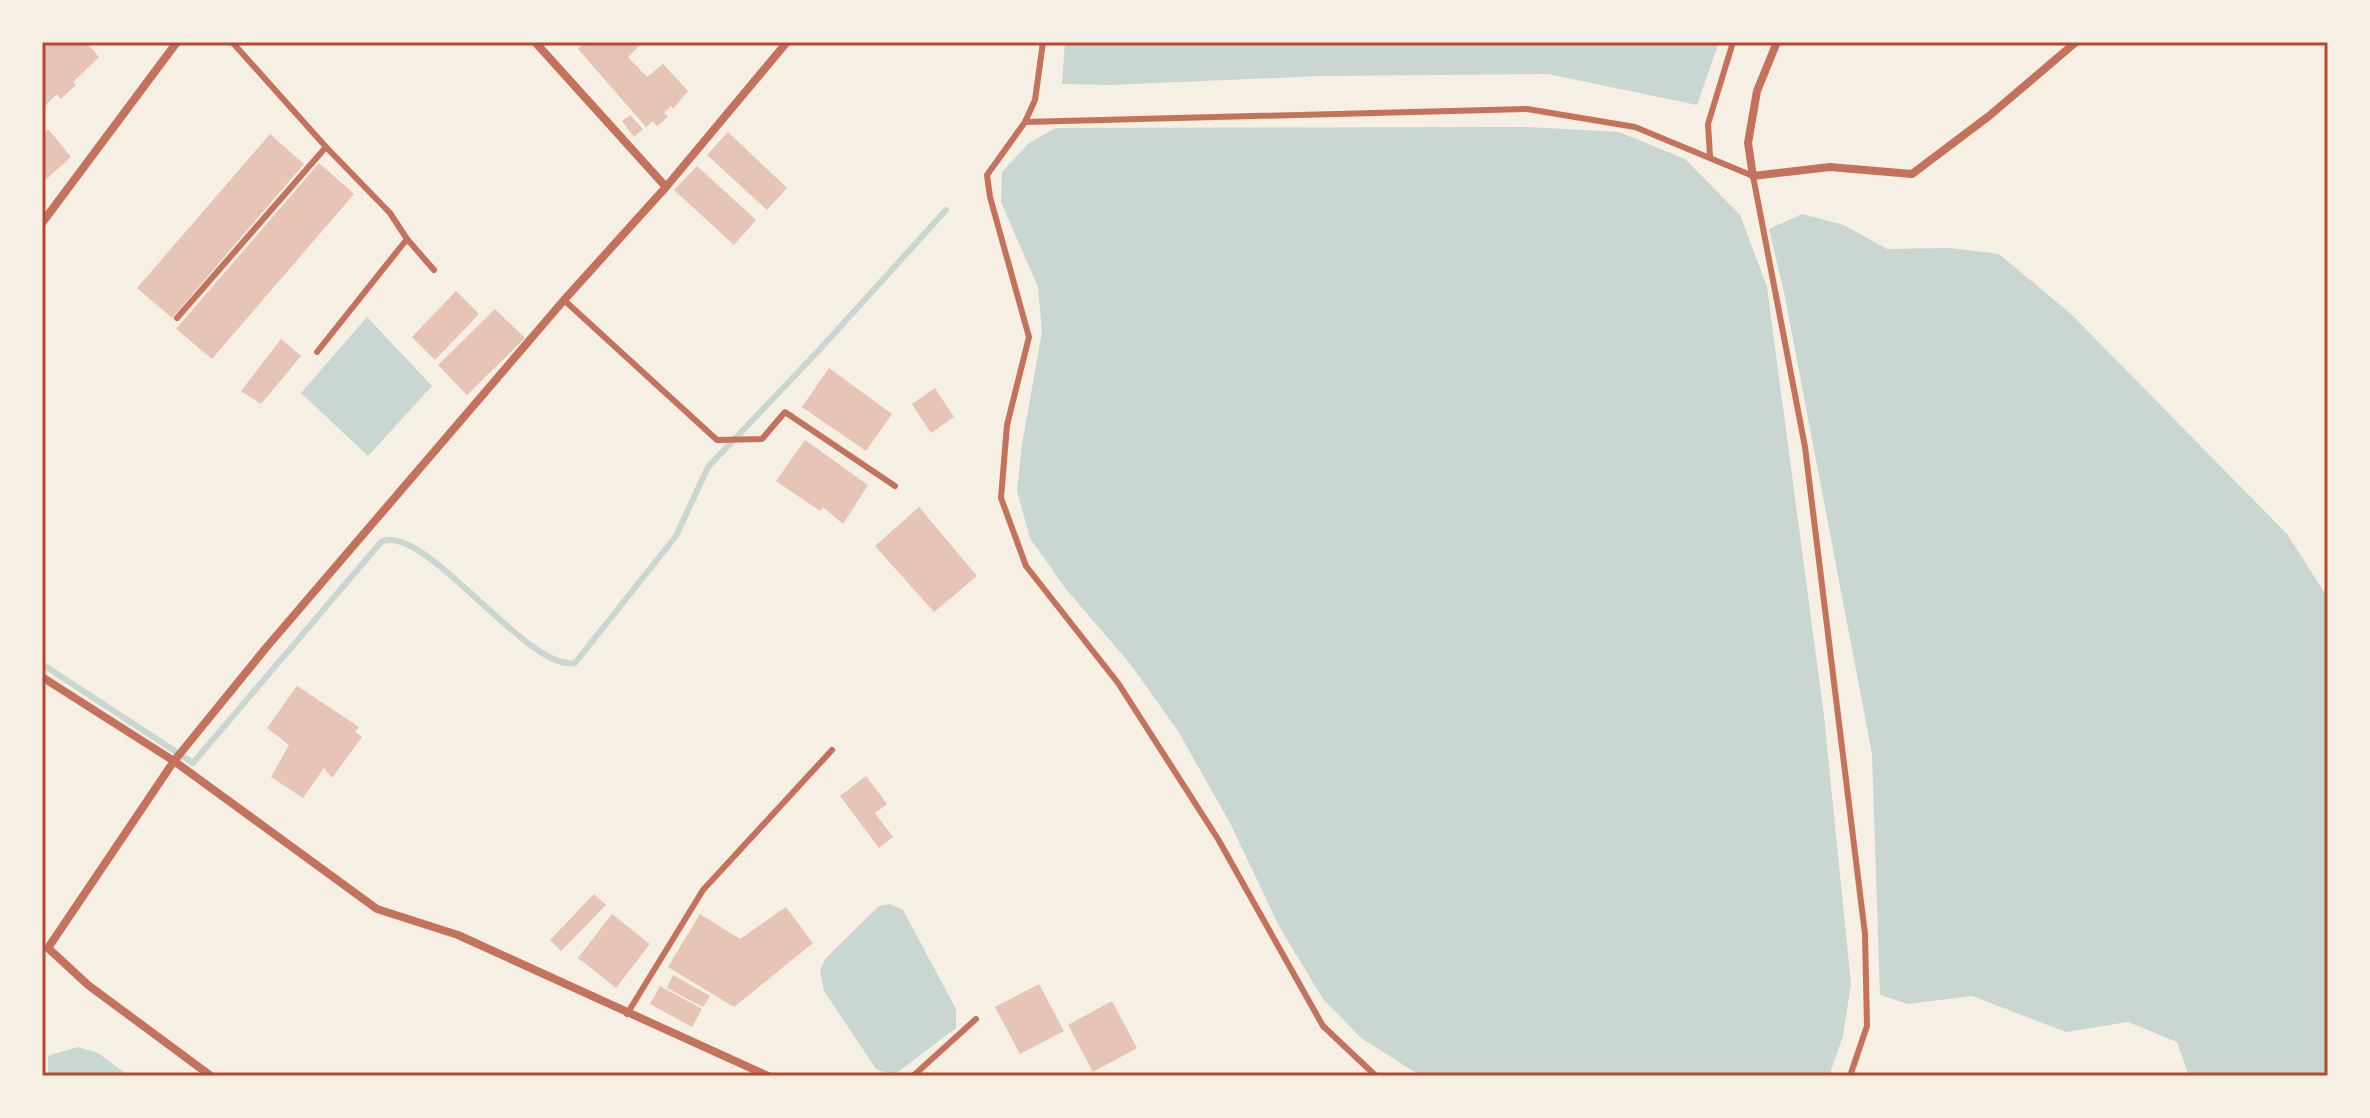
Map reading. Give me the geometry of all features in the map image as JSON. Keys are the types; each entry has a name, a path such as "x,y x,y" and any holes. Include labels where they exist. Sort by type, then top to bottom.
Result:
{"street":[{"path":"42,223 177,42"},
{"path":"535,42 666,187"},
{"path":"211,1076 88,985 48,948 174,761 275,637 564,300 666,187 787,42"},
{"path":"1777,42 1757,91 1748,143 1753,176 1830,167 1912,174 1989,116 2076,42"},
{"path":"42,677 174,761 377,909 458,935 768,1076"}],"lane":[{"path":"232,42 390,213 407,239 434,270"},
{"path":"1043,42 1035,100 1025,122 987,175 990,197 1029,337 1007,425 1001,498 1026,566 1118,683 1218,839 1323,1026 1376,1076"},
{"path":"1710,156 1708,124 1733,42"},
{"path":"1025,122 1527,109 1635,127 1753,176 1805,447 1865,934 1867,1026 1850,1076"},
{"path":"177,318 326,147"},
{"path":"317,352 407,239"},
{"path":"564,300 717,440 762,439 785,412 895,486"},
{"path":"627,1014 703,890 832,750"},
{"path":"913,1076 976,1019"}],"shaded area":[{"path":"1065,42 1719,42 1697,105 1548,74 1322,76 1110,85 1062,84"},
{"path":"1526,127 1619,132 1685,159 1740,215 1767,287 1824,716 1851,984 1843,1036 1829,1076 1421,1076 1361,1038 1323,999 1279,926 1230,823 1178,731 1131,665 1065,588 1030,538 1017,491 1042,332 1038,287 1001,202 1002,172 1029,143 1056,128"},
{"path":"1802,214 1844,225 1887,249 1950,248 1999,254 2071,314 2287,534 2328,598 2328,1076 2189,1076 2177,1042 2128,1022 2066,1032 1972,996 1908,1004 1880,995 1872,754 1784,292 1769,229"},
{"path":"367,317 432,386 368,456 301,393"},
{"path":"890,904 903,910 956,1009 956,1028 894,1075 876,1069 824,991 820,970 826,958 879,906"},
{"path":"78,1047 98,1053 129,1076 48,1076 48,1056"}],"building":[{"path":"51,42 86,42 99,57 73,82 76,85 61,99 57,94 42,109 42,50"},
{"path":"585,42 643,42 628,57 647,77 663,64 688,91 673,109 671,106 664,113 668,117 657,126 653,121 646,127 578,49"},
{"path":"630,115 643,129 634,137 622,121"},
{"path":"48,129 71,157 42,183 42,130 44,134"},
{"path":"728,132 787,188 767,210 707,155"},
{"path":"270,134 304,164 172,318 137,288"},
{"path":"319,163 354,194 212,359 176,329"},
{"path":"697,166 756,220 734,245 674,190"},
{"path":"456,291 479,314 435,360 412,337"},
{"path":"495,309 525,338 467,395 438,365"},
{"path":"281,339 301,356 261,404 241,391"},
{"path":"829,368 892,414 866,451 802,407"},
{"path":"935,388 954,417 931,433 912,404"},
{"path":"805,440 868,485 843,524 823,507 820,511 776,481"},
{"path":"919,507 977,576 934,612 875,546"},
{"path":"297,686 359,727 355,732 362,737 332,778 324,768 303,798 271,777 289,745 267,728"},
{"path":"866,776 887,804 875,813 893,837 879,848 840,796"},
{"path":"594,894 606,905 561,951 550,940"},
{"path":"786,907 813,943 734,1007 668,967 700,914 740,939"},
{"path":"612,914 650,944 616,988 578,958"},
{"path":"673,975 710,996 703,1007 667,988"},
{"path":"1039,984 1064,1031 1020,1054 995,1007"},
{"path":"660,986 702,1009 692,1027 650,1004"},
{"path":"1112,1001 1137,1048 1093,1072 1068,1025"}],"waterway":[{"path":"42,664 193,763 381,542 400,542 423,553 531,645 555,660 575,663 676,536 708,467 946,210"}]}
